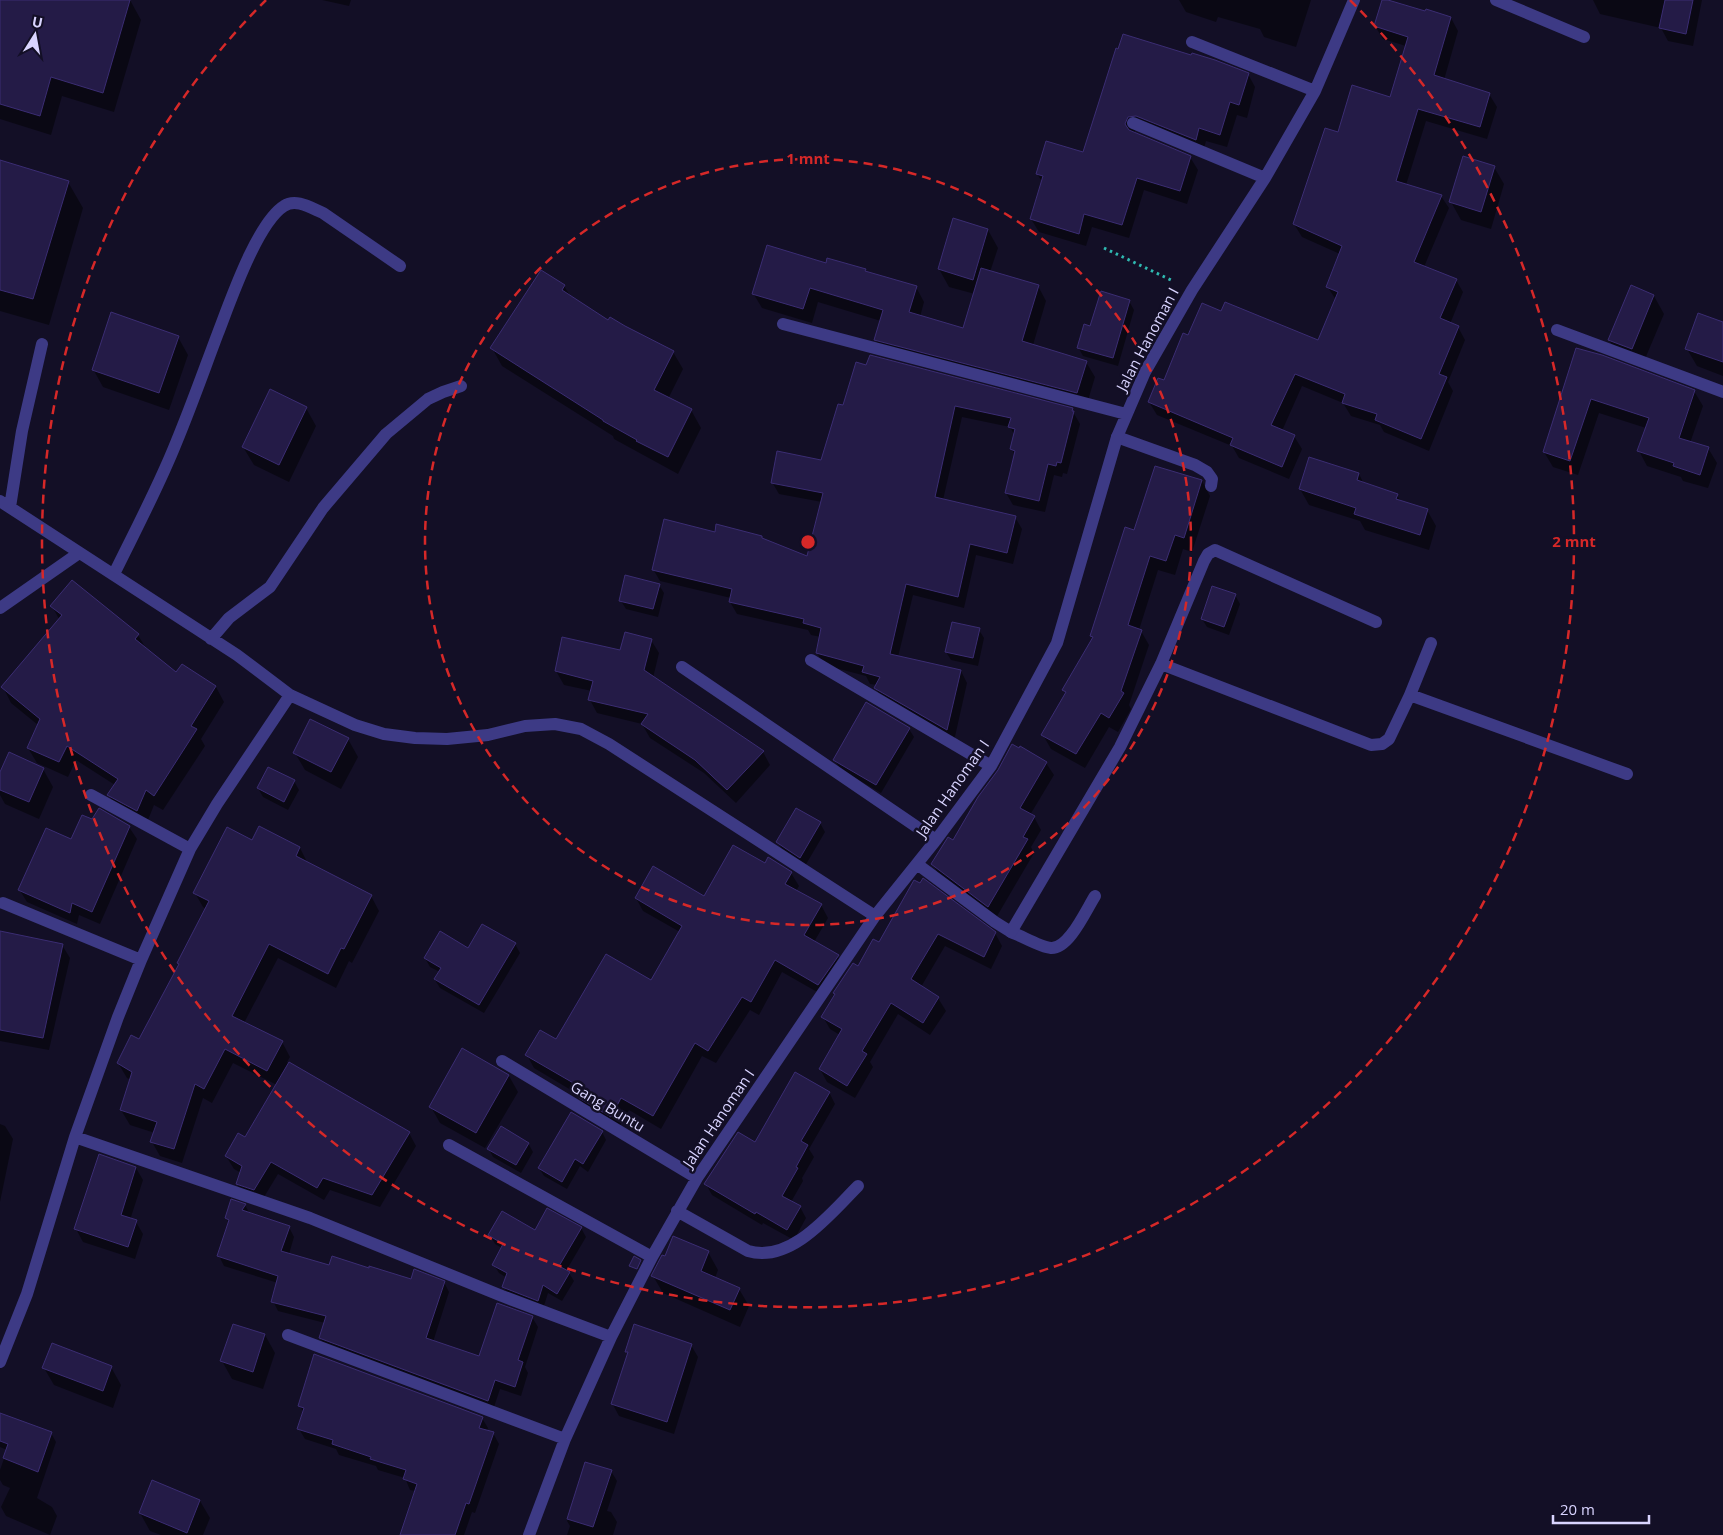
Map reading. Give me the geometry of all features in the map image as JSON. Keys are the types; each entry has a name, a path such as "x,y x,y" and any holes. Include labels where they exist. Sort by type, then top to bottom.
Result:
{"street":[{"name":"Jalan Hanoman I","path":"529,1535 565,1439 611,1337 696,1178 875,916 918,864 991,766 1057,643 1117,437 1145,372 1192,290 1264,178 1314,91 1354,0"},
{"path":"1496,0 1584,37"},
{"path":"1192,42 1314,91"},
{"path":"1133,124 1264,178"},
{"path":"114,574 175,445 245,265 266,226 278,210 286,204 297,202 309,206 323,213 400,266"},
{"path":"783,324 1126,414"},
{"path":"1557,330 1723,392"},
{"path":"42,344 5,504 237,655 290,695 355,725 384,734 414,738 447,740 525,726 555,724 581,729 609,744 875,916"},
{"path":"211,639 228,618 270,587 323,508 386,434 398,422 428,399 461,386"},
{"path":"1117,437 1195,465 1207,472 1212,478 1212,486"},
{"path":"1011,932 1120,748 1161,664 1208,554 1215,550 1376,622"},
{"path":"0,608 79,552"},
{"path":"1161,664 1370,745 1382,744 1389,739 1410,695 1431,643"},
{"path":"811,660 991,766"},
{"path":"682,667 936,840"},
{"path":"0,1362 27,1294 75,1137 118,1017 141,960 190,849 217,804 290,695"},
{"path":"1410,695 1627,774"},
{"path":"91,795 190,849"},
{"path":"918,864 995,922 1011,932 1049,948 1056,947 1067,940 1095,896"},
{"path":"2,903 141,960"},
{"name":"Gang Buntu","path":"502,1061 696,1178"},
{"path":"75,1137 310,1218 502,1296 611,1337"},
{"path":"449,1145 652,1258"},
{"path":"677,1211 748,1252 758,1254 769,1253 782,1250 816,1229 858,1186"},
{"path":"288,1335 565,1439"}],"path":[{"path":"1104,248 1192,290"}],"building":[{"path":"0,0 130,0 103,93 51,77 40,116 0,104"},
{"path":"1382,0 1425,11 1426,9 1451,17 1434,75 1490,93 1480,127 1418,109 1396,181 1442,195 1414,262 1457,279 1440,318 1459,326 1439,374 1447,377 1421,439 1375,420 1377,414 1342,403 1345,394 1295,374 1271,425 1295,435 1282,467 1230,445 1233,438 1148,402 1158,378 1164,380 1183,333 1188,335 1202,303 1221,311 1225,302 1318,340 1338,292 1326,287 1342,246 1293,224 1325,128 1338,132 1352,85 1390,97 1408,37 1374,26"},
{"path":"1665,0 1693,0 1686,34 1659,28"},
{"path":"1123,34 1191,55 1192,53 1215,60 1249,73 1239,105 1230,102 1220,135 1199,128 1196,140 1136,116 1128,117 1125,124 1129,130 1191,156 1180,191 1137,178 1122,225 1084,214 1079,234 1030,219 1043,176 1036,174 1046,141 1083,152 1116,48 1118,49"},
{"path":"1463,156 1495,166 1481,212 1449,202"},
{"path":"0,160 69,181 33,299 0,290"},
{"path":"953,218 988,229 973,280 938,269"},
{"path":"767,245 826,263 827,258 917,286 909,312 963,328 981,268 1039,285 1022,341 1087,361 1077,393 874,340 883,310 810,288 803,309 752,294"},
{"path":"541,270 565,285 562,290 608,320 610,317 674,351 654,390 692,409 668,457 636,441 603,421 490,348"},
{"path":"1631,285 1654,295 1632,349 1608,340"},
{"path":"1101,291 1130,300 1113,358 1077,348 1084,324 1090,326"},
{"path":"111,312 179,336 159,393 92,370"},
{"path":"1698,313 1723,322 1723,362 1685,349"},
{"path":"1576,348 1602,355 1695,390 1679,438 1709,447 1700,475 1673,466 1674,463 1637,451 1649,418 1591,399 1570,461 1543,452"},
{"path":"870,355 1073,408 1072,411 1074,411 1061,463 1057,462 1056,466 1048,464 1039,501 1005,493 1015,451 1010,449 1015,429 1008,427 1011,418 955,406 935,497 1016,516 1007,553 970,544 958,597 906,584 890,654 961,670 947,730 874,688 880,677 862,672 864,666 816,653 821,628 803,623 804,619 729,602 732,589 652,570 664,519 715,532 716,524 762,536 762,538 807,556 823,493 771,483 777,451 821,460 838,404 843,405 856,362 866,365"},
{"path":"270,389 307,407 279,465 242,447"},
{"path":"1309,457 1359,473 1357,480 1398,494 1396,499 1428,509 1420,535 1354,514 1356,508 1299,489"},
{"path":"1155,466 1202,480 1184,538 1175,535 1166,561 1150,556 1128,625 1142,630 1121,691 1124,693 1109,718 1101,713 1076,754 1041,735 1066,692 1062,690 1093,637 1090,636 1125,527 1134,530"},
{"path":"625,575 660,584 653,609 619,601"},
{"path":"72,580 139,634 135,639 176,672 182,664 216,686 191,726 197,729 154,796 146,790 137,811 107,795 118,779 67,746 59,762 27,748 40,719 1,687 62,615 50,606"},
{"path":"1212,586 1236,594 1224,627 1201,619"},
{"path":"952,622 980,628 973,658 945,652"},
{"path":"625,632 652,639 644,670 764,751 727,790 695,760 641,724 648,714 588,700 593,681 555,671 562,637 620,650"},
{"path":"866,702 910,728 876,785 833,760"},
{"path":"310,719 349,738 331,772 293,753"},
{"path":"1012,744 1019,748 1020,746 1047,762 1020,808 1035,816 1023,837 1028,839 988,907 931,864 948,837 953,840 978,797 998,770"},
{"path":"9,752 44,768 29,802 0,790 0,772"},
{"path":"268,767 295,780 284,802 257,788"},
{"path":"99,808 130,826 92,912 72,903 70,913 18,890 46,828 71,839 82,815 92,819"},
{"path":"796,808 821,822 800,858 776,842"},
{"path":"259,826 300,847 296,856 372,895 344,949 341,948 328,974 269,944 232,1016 283,1041 267,1071 225,1049 204,1089 195,1084 174,1149 150,1142 157,1122 120,1110 132,1072 117,1063 131,1035 139,1039 179,964 177,963 209,901 193,893 227,827 252,840"},
{"path":"733,845 765,863 768,857 792,872 785,884 822,904 804,935 839,955 818,985 775,960 751,1002 742,997 708,1051 695,1043 653,1116 621,1098 611,1117 579,1098 583,1090 582,1088 525,1055 540,1030 556,1039 606,954 651,980 682,926 635,898 653,866 704,896"},
{"path":"923,878 996,932 984,957 938,934 911,979 939,997 923,1023 891,1003 862,1051 867,1054 847,1086 819,1069 842,1029 821,1017 835,994 833,993 853,963 858,966 873,939 879,942 914,880 920,883"},
{"path":"482,924 516,943 479,1005 434,979 441,968 424,958 440,931 468,948"},
{"path":"0,931 63,944 43,1038 0,1030"},
{"path":"462,1048 509,1075 476,1133 429,1107"},
{"path":"289,1062 410,1132 372,1195 323,1178 317,1188 271,1162 254,1190 236,1184 242,1166 225,1156 238,1133 245,1137"},
{"path":"795,1072 830,1092 801,1141 808,1145 796,1167 798,1168 782,1196 801,1206 787,1230 756,1212 755,1214 704,1184 738,1132 755,1142"},
{"path":"571,1112 603,1131 583,1164 575,1159 562,1182 538,1168"},
{"path":"501,1126 529,1143 516,1165 487,1149"},
{"path":"99,1154 136,1167 121,1215 137,1220 128,1247 74,1229"},
{"path":"231,1199 246,1204 242,1210 290,1226 281,1251 329,1265 332,1256 411,1279 414,1269 445,1281 426,1338 479,1356 497,1303 533,1316 518,1360 523,1362 515,1387 495,1380 488,1401 319,1338 326,1316 271,1302 278,1276 217,1256 229,1220 225,1218"},
{"path":"547,1208 582,1227 559,1266 570,1272 557,1294 543,1285 538,1301 502,1287 507,1273 492,1265 503,1244 488,1235 502,1211 535,1230"},
{"path":"673,1236 709,1251 701,1271 740,1288 730,1310 651,1276 662,1255 665,1256"},
{"path":"634,1256 641,1260 637,1269 629,1266"},
{"path":"233,1324 265,1334 253,1372 220,1361"},
{"path":"634,1324 692,1344 667,1422 611,1404 628,1352 625,1352"},
{"path":"52,1343 112,1366 103,1391 42,1368"},
{"path":"314,1354 483,1417 479,1428 494,1432 469,1504 466,1503 455,1535 400,1535 417,1484 403,1479 406,1470 370,1459 371,1457 332,1444 333,1440 297,1429 304,1408 298,1406"},
{"path":"0,1413 52,1432 38,1472 3,1458 8,1444 0,1441"},
{"path":"585,1462 612,1470 593,1527 567,1519"},
{"path":"152,1480 200,1500 187,1533 139,1513"}]}
